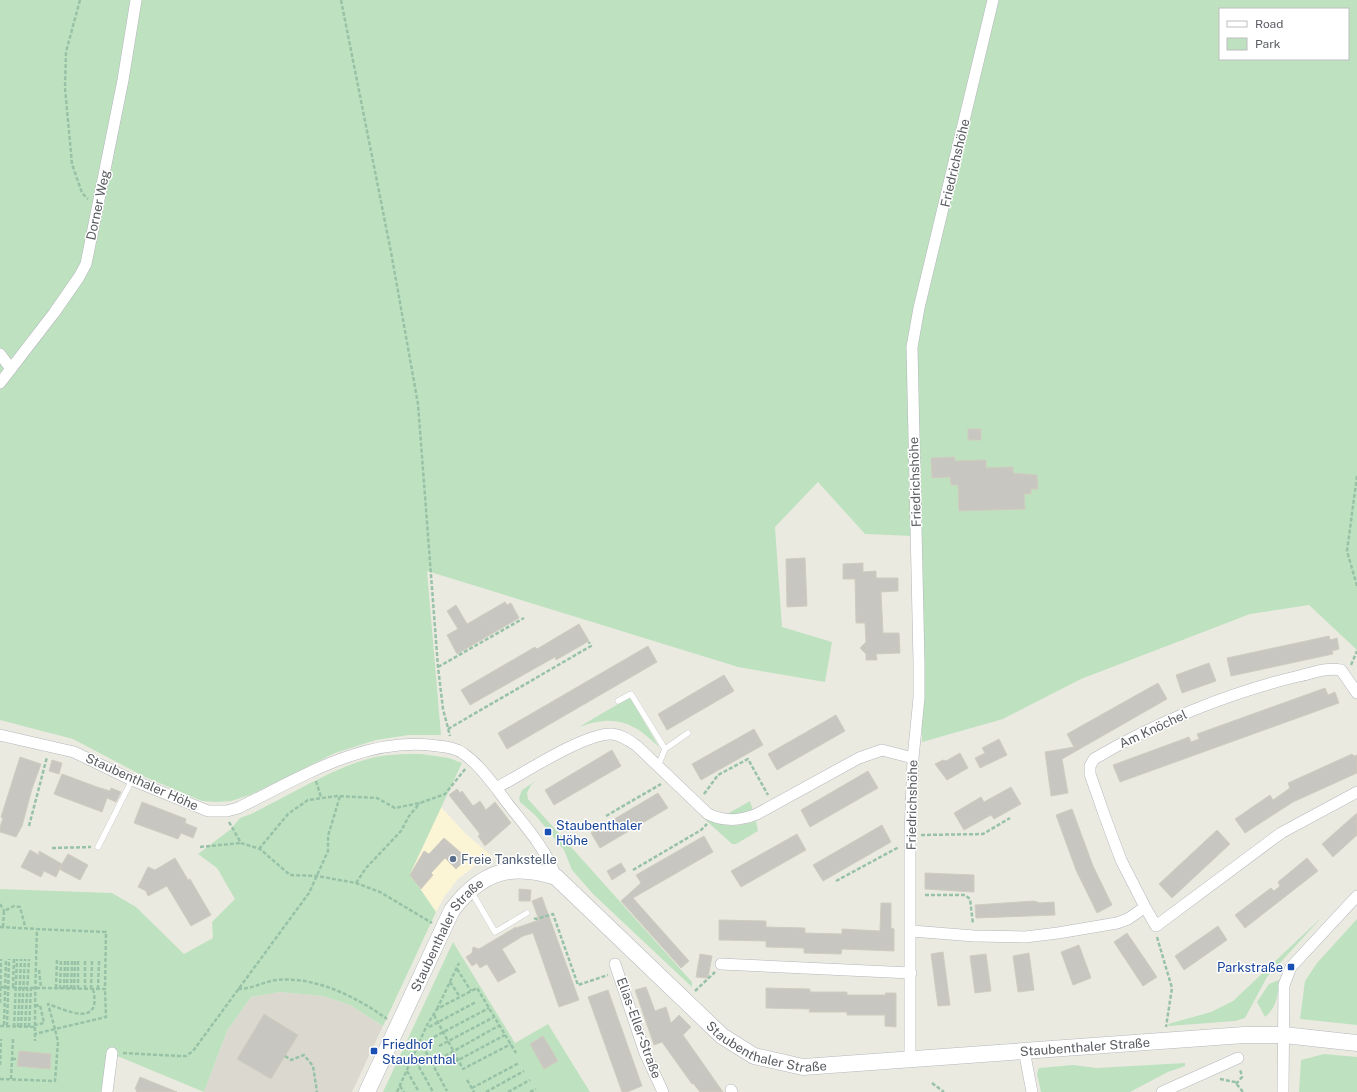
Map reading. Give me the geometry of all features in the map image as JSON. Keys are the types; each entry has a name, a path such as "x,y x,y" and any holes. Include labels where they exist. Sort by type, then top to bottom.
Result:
{"main road":[{"name":"Staubenthaler Straße","path":"367,1092 452,910 470,890 482,880 493,875 517,869 538,871 556,877 722,1036 754,1056 802,1067 1244,1035 1284,1035 1357,1043"}],"street":[{"name":"Dorner Weg","path":"0,383 54,313 83,271 98,209 123,80 136,0"},
{"name":"Friedrichshöhe","path":"910,1058 912,931 910,838 919,662 912,347 919,308 993,0"},
{"path":"0,354 11,369"},
{"name":"Am Knöchel","path":"1156,926 1121,860 1105,817 1090,774 1090,766 1094,759 1136,736 1181,716 1284,679 1332,668 1341,670 1357,693"},
{"path":"496,788 587,738 614,734 626,738 637,746 696,804 714,817 730,820 742,819 773,805 859,758 882,750 913,758"},
{"name":"Staubenthaler Höhe","path":"0,735 74,752 132,780 208,811 228,811 238,808 348,756 388,746 422,744 453,748 463,753 473,761 496,788 549,857 556,877"},
{"path":"1156,926 1281,833 1357,792"},
{"path":"1283,1092 1284,985 1291,967 1357,896"},
{"path":"912,931 974,936 1025,936 1072,931 1128,919 1145,907"},
{"path":"721,964 911,972"},
{"name":"Elias-Eller-Straße","path":"617,968 645,1053 663,1092"},
{"path":"1024,1050 1032,1092"},
{"path":"107,1092 112,1053"},
{"path":"1162,1092 1238,1058"}],"lane":[{"path":"618,701 631,694 665,749"},
{"path":"658,766 665,749 688,733"},
{"path":"98,847 132,780"},
{"path":"470,890 495,932 526,913"}],"path":[{"path":"80,0 66,52 65,88 72,164 82,193 98,209"},
{"path":"341,0 391,252 418,404 438,667 443,709 453,748"},
{"path":"1357,476 1347,551 1357,586"},
{"path":"438,667 524,618"},
{"path":"448,729 591,646 589,642"},
{"path":"1349,668 1357,651"},
{"path":"29,826 50,746"},
{"path":"696,804 718,775 748,759 773,805"},
{"path":"259,849 288,814 308,800 321,797 340,796 377,798 395,808 420,803 445,794 473,761"},
{"path":"313,772 321,797"},
{"path":"606,816 656,786"},
{"path":"112,1053 186,1056 193,1052 310,893 328,851 328,836 340,796"},
{"path":"356,883 366,868 401,831 408,816 420,803"},
{"path":"228,811 228,822 241,843"},
{"path":"633,870 701,830 714,817"},
{"path":"836,881 910,838 983,834 1010,818"},
{"path":"200,846 241,843 259,849 290,875 317,876 356,883 386,896 442,930"},
{"path":"52,848 98,847"},
{"path":"926,895 966,895 970,899 974,936"},
{"path":"0,904 4,911 1,927 106,932 106,1017 35,1034"},
{"path":"4,911 14,906 20,907 25,926"},
{"path":"526,913 536,919 553,914 578,985 617,968"},
{"path":"1156,926 1158,943 1172,988 1163,1041"},
{"path":"35,1040 37,929"},
{"path":"0,1003 1,959"},
{"path":"14,1026 12,987 7,959 2,1026 29,1027 44,1023 40,1005 35,1006"},
{"path":"7,1026 15,959"},
{"path":"19,1027 21,959"},
{"path":"21,988 25,959"},
{"path":"29,959 29,1027"},
{"path":"56,988 57,960"},
{"path":"67,989 70,960"},
{"path":"67,989 70,960"},
{"path":"67,989 70,960"},
{"path":"70,960 78,989"},
{"path":"84,989 85,961"},
{"path":"0,1079 55,1081 58,1042 48,1004 80,1015 87,1014 93,1009 96,1000 92,989 92,961"},
{"path":"98,989 99,961"},
{"path":"397,1092 459,962"},
{"path":"684,1000 708,980 721,964"},
{"path":"456,968 471,992"},
{"path":"36,973 40,969 41,988"},
{"path":"238,989 254,988 275,980 289,980 319,985 336,990 365,1004 397,1027"},
{"path":"450,982 460,997"},
{"path":"0,987 105,989"},
{"path":"25,1027 29,988"},
{"path":"437,1009 477,988 516,1053"},
{"path":"429,1027 476,1002"},
{"path":"434,1037 489,1008"},
{"path":"434,1015 463,1070 510,1044"},
{"path":"439,1046 494,1017"},
{"path":"444,1056 500,1025"},
{"path":"449,1065 505,1035"},
{"path":"0,1065 1,1039"},
{"path":"11,1079 14,1039"},
{"path":"420,1041 447,1091"},
{"path":"285,1056 291,1060 304,1055 313,1066 317,1092"},
{"path":"413,1056 433,1092"},
{"path":"1236,1084 1242,1077 1238,1058"},
{"path":"12,1059 18,1059"},
{"path":"472,1088 519,1063"},
{"path":"407,1070 419,1092"},
{"path":"486,1092 524,1071"},
{"path":"1209,1071 1214,1078 1234,1082 1243,1092"},
{"path":"467,1080 474,1092"},
{"path":"508,1092 530,1080"},
{"path":"932,1083 944,1092"},
{"path":"400,1085 404,1092"},
{"path":"530,1092 536,1089"}],"shaded area":[{"name":"Freie Tankstelle","path":"441,807 466,834 493,857 476,865 458,879 444,897 436,912 410,874"},
{"path":"280,992 323,996 350,1005 383,1026 352,1092 204,1092 227,1031 251,997"}],"green space":[{"path":"0,0 1357,0 1357,650 1309,605 1250,614 1081,679 1003,719 922,742 922,699 912,536 865,534 818,482 775,527 782,627 832,642 825,682 738,667 427,571 441,735 409,735 376,740 335,753 250,795 231,801 217,802 202,801 145,777 73,739 0,720"},
{"path":"630,697 659,747 640,731 622,722 603,721 579,727"},
{"path":"421,754 449,758 462,763 410,874 436,912 383,1026 350,1005 323,996 280,992 251,997 227,1031 204,1092 110,1053 106,1092 0,1092 0,889 112,893 136,907 184,954 213,938 212,922 235,899 217,868 198,854 231,829 240,818 251,814 339,769 381,756"},
{"path":"537,780 531,785 527,793 528,799 692,982 692,987 593,894 572,870 564,850 536,816 520,802 519,798 522,790"},
{"path":"750,801 753,810 738,815 727,814"},
{"path":"699,814 719,824 726,825 741,825 756,821 758,831 736,844 732,844"},
{"path":"1322,917 1267,977 1245,1018 1235,1021 1169,1026 1168,1024 1211,1012 1233,1001"},
{"path":"1357,919 1357,1025 1300,1019 1305,981 1317,963"},
{"path":"453,942 515,1043 548,1024 590,1092 383,1092"},
{"path":"1279,980 1274,1005 1265,1017 1257,1002 1269,984"},
{"path":"1324,1054 1357,1057 1357,1092 1299,1092 1301,1060"},
{"path":"1185,1063 1185,1066 1168,1072 1130,1092 1041,1092 1037,1074 1039,1068 1073,1065 1097,1068"}],"building":[{"path":"968,429 981,429 981,440 968,440"},
{"path":"955,457 955,461 986,460 986,468 1013,467 1013,473 1037,475 1038,489 1031,489 1031,494 1024,494 1025,509 959,511 958,485 951,485 950,477 932,478 931,458"},
{"path":"805,558 807,606 787,607 786,559"},
{"path":"863,563 863,572 876,571 876,578 898,578 898,591 881,592 883,633 899,633 900,653 876,654 877,660 866,660 866,654 860,648 866,642 865,623 856,623 855,579 843,579 843,564"},
{"path":"505,602 507,605 511,603 519,618 457,654 447,635 458,629 447,611 456,605 467,624"},
{"path":"579,624 589,641 556,660 555,657 470,705 461,690 535,647 537,649"},
{"path":"1329,636 1330,640 1337,638 1339,649 1332,651 1333,654 1231,676 1227,658"},
{"path":"648,646 657,662 507,749 498,733"},
{"path":"1209,663 1216,681 1182,693 1176,675"},
{"path":"724,675 734,691 667,730 658,714"},
{"path":"1158,683 1167,699 1062,759 1068,793 1051,796 1045,752 1074,747 1067,734"},
{"path":"1325,688 1328,695 1335,692 1339,703 1120,782 1113,765 1189,737 1191,742 1199,739 1197,734"},
{"path":"836,715 845,731 777,770 768,754"},
{"path":"754,729 763,745 701,780 692,764"},
{"path":"999,739 1007,755 980,768 975,758 985,753 982,748"},
{"path":"612,750 621,766 554,805 545,790"},
{"path":"960,753 968,768 947,780 935,764 943,760 946,761"},
{"path":"1352,754 1354,756 1357,755 1357,773 1293,802 1245,833 1235,819 1270,795 1273,800 1290,788 1288,783"},
{"path":"20,757 41,764 32,789 22,826 16,837 0,832 0,827 3,818 1,817"},
{"path":"52,760 62,763 59,774 49,771"},
{"path":"868,771 878,788 810,827 801,810"},
{"path":"62,774 110,791 111,788 121,792 116,802 107,798 102,812 54,794"},
{"path":"1011,787 1021,804 994,819 991,815 964,830 954,813 981,797 984,802"},
{"path":"457,789 460,793 462,791 473,806 480,801 486,810 495,802 511,823 485,846 478,836 480,834 449,795"},
{"path":"658,793 668,808 600,848 591,833"},
{"path":"142,802 186,819 185,823 197,828 193,838 181,833 178,839 134,823"},
{"path":"1072,809 1093,866 1112,905 1097,913 1076,870 1056,815"},
{"path":"1357,813 1357,835 1333,857 1322,844"},
{"path":"882,825 891,842 823,881 813,865"},
{"path":"1217,830 1230,844 1172,898 1159,884"},
{"path":"797,834 806,850 741,887 731,871"},
{"path":"704,836 713,852 633,898 689,961 681,968 621,901 641,883 636,875"},
{"path":"444,838 467,858 456,869 445,858 431,873 433,875 421,889 410,875 424,851 429,854"},
{"path":"30,850 39,855 39,851 62,864 56,877 44,871 41,877 21,867"},
{"path":"68,854 88,865 80,880 59,869"},
{"path":"175,858 188,880 190,879 211,915 191,926 167,886 148,896 146,891 138,887 148,867 155,870"},
{"path":"1307,858 1318,871 1245,928 1235,915 1271,888 1274,891 1280,886 1278,882"},
{"path":"621,863 626,871 612,880 607,871"},
{"path":"925,873 974,875 974,892 925,889"},
{"path":"519,889 531,890 530,901 519,901"},
{"path":"542,897 579,1000 559,1007 533,933 523,936 502,949 516,972 498,982 487,964 480,968 477,963 472,966 466,957 472,953 473,947 479,949 516,927 539,920 532,901"},
{"path":"1034,901 1040,903 1054,902 1055,915 976,918 975,905"},
{"path":"881,903 891,903 891,928 894,929 894,951 842,949 841,954 804,953 804,948 766,947 766,941 719,940 719,920 766,921 766,927 805,928 805,933 842,934 842,929 880,931"},
{"path":"1218,926 1227,940 1184,970 1175,956"},
{"path":"1127,933 1157,977 1143,986 1114,942"},
{"path":"1079,945 1091,978 1073,985 1061,952"},
{"path":"943,952 950,1005 938,1006 931,954"},
{"path":"1029,953 1034,990 1018,992 1013,956"},
{"path":"700,954 712,956 708,978 696,977"},
{"path":"986,954 991,991 975,993 970,956"},
{"path":"646,987 655,1011 666,1007 671,1023 679,1015 691,1027 683,1035 723,1092 700,1092 693,1083 692,1084 662,1042 654,1045 635,990"},
{"path":"766,988 810,989 810,992 847,992 847,995 886,995 885,993 896,993 896,1027 885,1026 885,1015 847,1015 847,1012 809,1012 810,1009 766,1008"},
{"path":"608,990 642,1086 627,1092 622,1092 588,997"},
{"path":"264,1014 298,1035 271,1079 237,1059"},
{"path":"543,1036 558,1061 544,1069 530,1044"},
{"path":"19,1051 51,1054 50,1069 17,1066"},
{"path":"140,1077 177,1092 136,1092 137,1090 135,1089"}],"place":[{"name":"Staubenthaler Höhe","path":"548,832"},
{"name":"Freie Tankstelle","path":"453,859"},
{"name":"Parkstraße","path":"1291,967"},
{"name":"Friedhof Staubenthal","path":"374,1051"}]}
